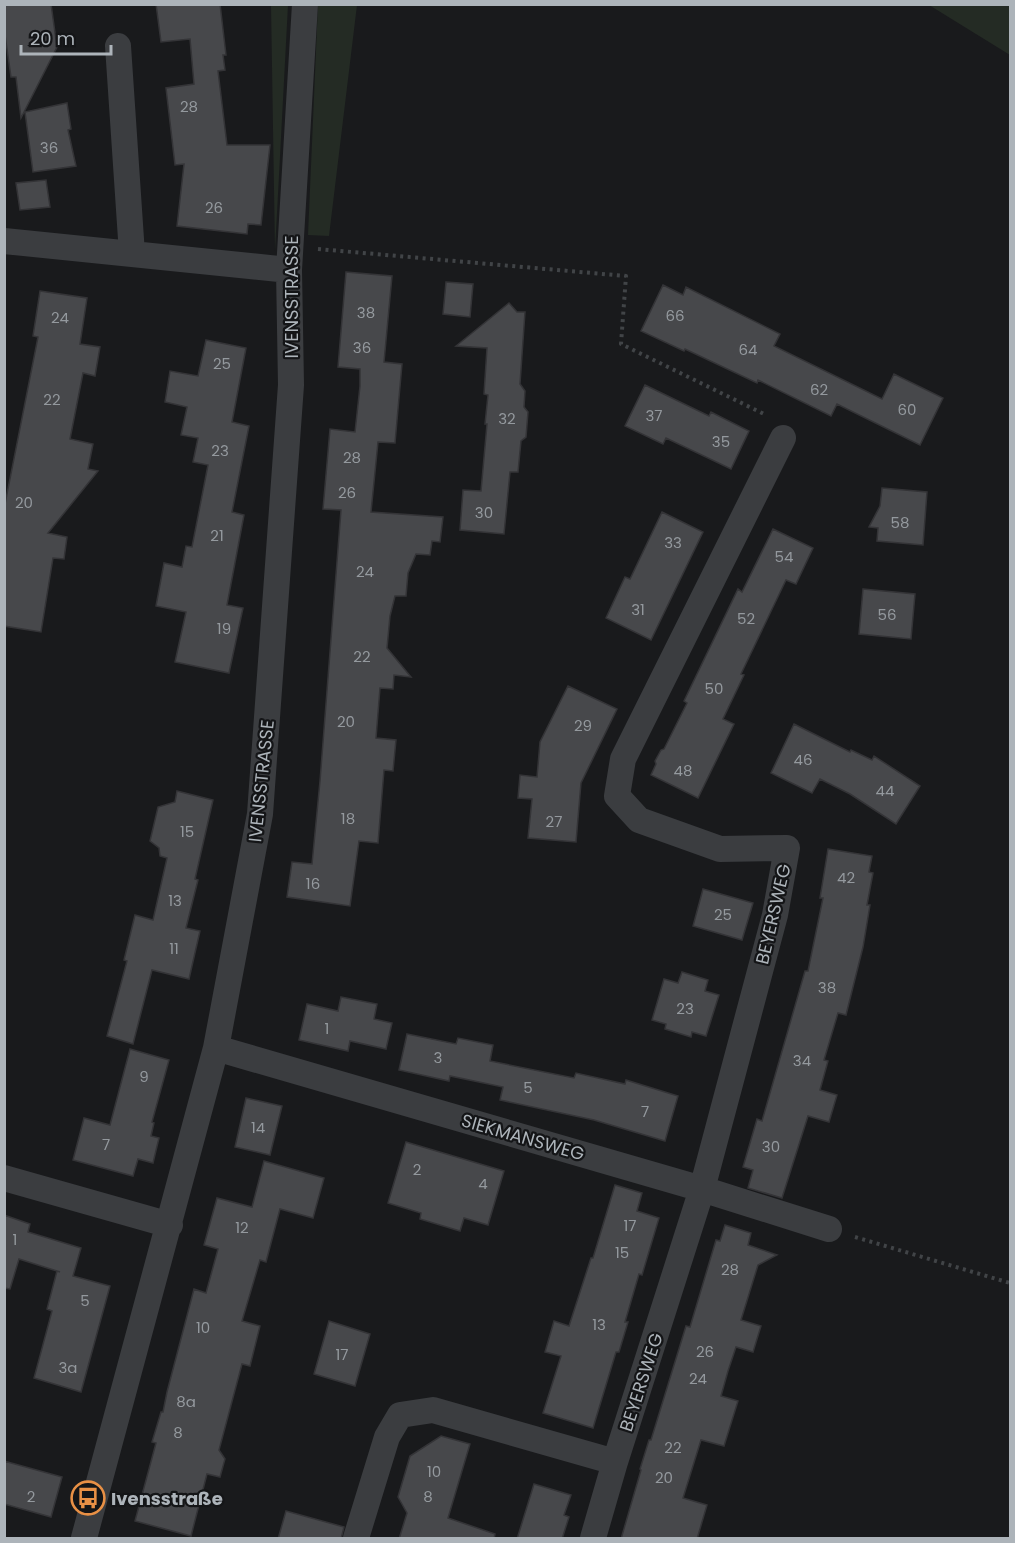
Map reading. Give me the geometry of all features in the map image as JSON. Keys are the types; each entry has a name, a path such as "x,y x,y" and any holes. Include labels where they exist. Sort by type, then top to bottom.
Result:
{"street":[{"name":"IVENSSTRASSE","path":"84,1539 216,1048 260,814 291,385 290,258 305,4"},
{"path":"118,46 132,254"},
{"path":"5,247 132,254 290,258"},
{"name":"BEYERSWEG","path":"593,1539 615,1462 702,1189 775,915 787,848 720,849 639,820 617,796 623,759 783,438"},
{"name":"SIEKMANSWEG","path":"216,1048 702,1189 829,1229"},
{"path":"4,1178 170,1225"},
{"path":"356,1539 387,1437 400,1415 433,1410 615,1462"}],"path":[{"path":"290,258 626,276 621,344 770,417 783,438"},
{"path":"829,1229 1011,1283"}],"shaded area":[{"path":"271,5 288,5 275,251"},
{"path":"318,5 357,5 329,236 308,235"},
{"path":"929,5 1010,5 1010,55"}],"building":[{"path":"4,4 51,4 57,47 21,118 16,77 11,77 4,28"},
{"path":"156,4 220,4 226,55 223,55 225,70 218,71 227,145 270,145 261,225 248,224 247,234 177,226 184,164 175,165 166,88 194,84 190,39 161,42"},
{"path":"67,103 71,129 68,130 76,166 33,172 25,112"},
{"path":"46,180 50,207 20,210 16,183"},
{"path":"346,272 392,276 384,362 402,364 395,443 378,442 371,512 443,517 440,542 432,541 430,555 416,554 408,573 406,596 395,596 390,616 387,648 411,677 394,675 393,689 380,688 376,738 396,740 393,771 384,770 378,843 359,841 350,906 287,897 292,862 312,864 320,781 341,510 323,509 330,429 355,432 360,386 360,369 338,367"},
{"path":"446,282 473,284 470,317 443,314"},
{"path":"663,285 683,295 686,287 780,334 774,346 882,399 894,374 943,398 920,445 837,404 831,416 758,380 757,383 641,331"},
{"path":"40,291 87,298 80,344 100,347 95,376 83,373 70,439 93,444 88,469 98,471 48,533 67,537 64,559 53,558 41,632 4,626 4,509 38,337 33,336"},
{"path":"509,303 517,312 525,312 520,384 525,391 524,407 528,412 526,437 521,441 518,472 510,472 504,534 460,530 463,490 481,491 487,424 485,424 488,395 484,394 487,348 456,346"},
{"path":"206,340 246,348 232,422 249,426 232,512 244,515 227,605 243,608 229,673 175,662 186,612 156,606 164,563 182,567 186,546 192,547 208,465 193,462 198,438 181,435 187,407 165,402 170,371 198,376"},
{"path":"645,385 709,416 711,412 749,431 731,469 666,438 663,444 625,426"},
{"path":"882,488 927,492 923,545 877,541 878,528 869,527 880,506"},
{"path":"662,512 703,532 651,640 606,618 625,577 630,579"},
{"path":"773,529 813,548 796,584 786,580 741,674 744,675 723,719 734,724 698,798 651,775 655,761 664,749 687,703 684,701 738,589 742,592"},
{"path":"863,589 915,594 911,639 859,634"},
{"path":"568,686 617,709 581,783 576,842 528,838 532,799 518,798 520,775 537,777 540,742"},
{"path":"794,724 850,752 851,750 872,760 874,756 920,786 896,824 850,794 820,779 812,793 771,773"},
{"path":"177,791 213,800 195,879 198,880 186,928 200,931 189,979 152,970 133,1044 107,1036 127,961 124,960 135,915 153,920 167,858 160,856 159,848 150,841 158,807 175,802"},
{"path":"828,849 872,856 869,872 873,873 867,905 870,905 863,947 846,1015 838,1013 824,1060 828,1061 820,1090 837,1095 829,1122 808,1116 782,1198 748,1188 753,1170 743,1167 757,1119 762,1121 805,971 808,971 823,898 820,898"},
{"path":"703,889 753,903 742,940 693,926"},
{"path":"682,972 708,980 705,991 719,995 706,1036 692,1032 691,1037 665,1029 666,1024 652,1020 664,979 678,983"},
{"path":"341,997 377,1004 374,1019 392,1023 386,1049 350,1041 348,1051 299,1040 307,1004 338,1011"},
{"path":"407,1034 456,1044 458,1038 493,1045 490,1061 574,1078 576,1073 625,1084 626,1080 678,1096 665,1141 594,1120 500,1100 503,1087 450,1076 449,1081 399,1070"},
{"path":"130,1049 169,1060 152,1122 154,1123 151,1136 159,1138 153,1163 138,1159 133,1176 73,1160 84,1118 110,1125"},
{"path":"246,1098 282,1106 270,1155 235,1147"},
{"path":"406,1142 504,1171 488,1225 464,1218 460,1231 420,1219 421,1213 388,1203"},
{"path":"264,1161 324,1178 313,1218 280,1209 266,1262 260,1260 242,1321 260,1326 250,1366 242,1364 219,1450 225,1459 220,1477 207,1474 191,1536 135,1521 156,1443 152,1442 161,1412 163,1412 194,1289 206,1293 218,1249 204,1245 217,1198 252,1207"},
{"path":"615,1185 642,1193 637,1211 659,1218 642,1275 639,1274 625,1322 628,1322 619,1352 616,1352 593,1428 543,1413 561,1356 545,1352 554,1321 569,1326"},
{"path":"4,1215 30,1224 28,1232 81,1248 73,1276 110,1286 81,1392 34,1378 52,1311 47,1309 57,1271 19,1259 10,1289 4,1288"},
{"path":"725,1225 751,1233 748,1245 777,1255 758,1265 741,1320 761,1326 753,1352 736,1347 728,1371 721,1396 738,1401 724,1446 701,1440 683,1498 707,1505 697,1539 621,1539 640,1469 686,1326 690,1327 716,1240 720,1241"},
{"path":"329,1321 370,1334 355,1386 314,1374"},
{"path":"441,1436 470,1444 448,1518 495,1534 494,1539 399,1539 407,1513 398,1497 410,1456"},
{"path":"4,1461 62,1477 51,1517 4,1504"},
{"path":"534,1484 571,1495 564,1515 569,1517 562,1539 517,1539"},
{"path":"286,1511 344,1527 341,1539 278,1539"}],"place":[{"name":"Ivensstraße","path":"88,1498"}]}
